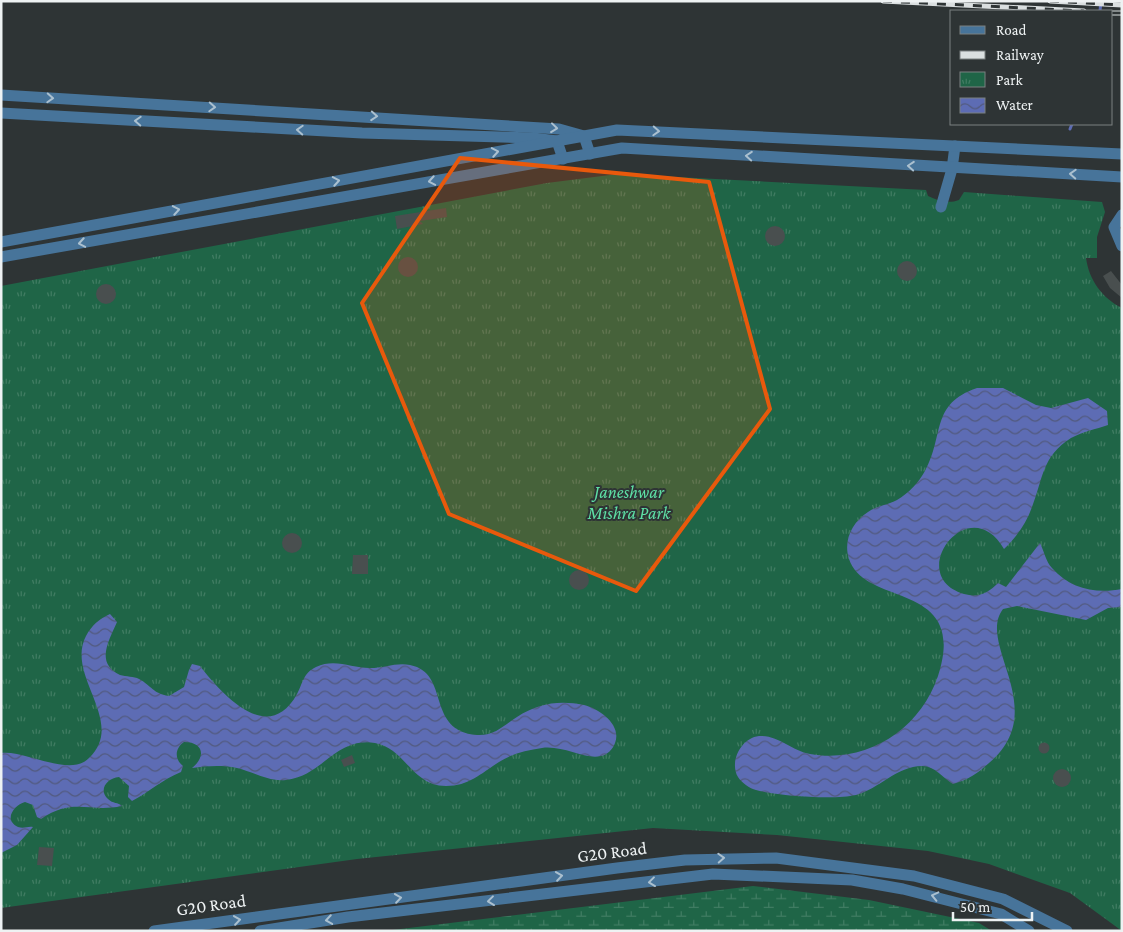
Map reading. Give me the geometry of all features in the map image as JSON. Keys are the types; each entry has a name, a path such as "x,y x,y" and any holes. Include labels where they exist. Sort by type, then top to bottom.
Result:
{"street":[{"path":"1,95 499,124 559,129 584,136"},
{"path":"1,114 362,133 533,138 557,141"},
{"path":"1,242 617,130 1122,154"},
{"path":"584,136 590,154"},
{"path":"557,141 563,159"},
{"path":"941,207 952,168 955,146"},
{"path":"1,257 622,148 952,168 1122,176"},
{"path":"1122,215 1114,227 1122,246"},
{"name":"G20 Road","path":"154,931 685,860 776,858 914,876 1003,898 1067,931"},
{"path":"683,878 685,860"},
{"name":"G20 Road","path":"260,931 348,917 713,874 852,880 903,889 1001,914 1029,931"}],"highlighted area":[{"path":"460,158 709,182 770,409 636,591 449,514 362,303"}],"green space":[{"name":"Janeshwar Mishra Park","path":"618,174 926,190 928,196 947,202 959,200 964,192 1102,202 1105,212 1097,237 1097,258 1086,258 1090,274 1098,288 1108,299 1122,308 1122,931 1070,893 989,864 928,851 777,835 653,828 357,859 1,908 1,286 547,183"},
{"path":"753,886 869,900 979,923 992,931 384,931"}],"water":[{"path":"977,388 1003,388 1036,405 1051,408 1088,398 1107,411 1108,425 1071,438 1054,452 1045,469 1027,519 1004,549 990,533 974,528 960,532 948,542 941,556 940,571 947,584 964,594 974,595 991,590 998,583 1006,587 1040,543 1050,566 1067,581 1093,590 1122,589 1122,607 1108,608 1086,620 1017,606 1003,609 997,623 998,640 1010,679 1014,700 1014,722 1007,743 989,763 968,778 953,784 935,770 922,766 904,770 856,795 791,796 748,787 738,777 735,765 738,752 747,741 759,736 766,736 810,754 831,756 851,754 870,748 888,739 904,727 930,695 938,676 944,645 939,624 928,610 911,600 874,584 859,574 849,559 847,545 853,527 862,516 875,508 897,500 917,483 931,457 945,412 962,395"},
{"path":"110,614 117,622 106,650 108,664 112,670 120,675 137,678 163,695 169,696 184,687 192,664 200,666 232,701 246,710 259,716 273,716 285,709 297,694 308,672 323,664 336,663 370,668 405,664 423,670 436,690 450,724 461,731 477,735 489,734 525,712 549,704 566,703 584,705 603,714 615,730 615,743 608,753 595,757 550,748 525,751 504,759 468,782 446,786 425,780 394,752 385,746 375,743 361,743 349,746 310,772 299,777 279,780 231,767 192,768 199,759 201,751 196,745 184,742 177,750 178,760 183,766 181,772 132,801 128,797 129,786 119,777 105,785 105,796 110,801 122,806 110,808 72,807 52,812 41,819 37,817 33,805 25,802 17,806 12,813 11,821 18,827 33,827 17,845 1,853 1,753 23,755 47,762 71,765 81,763 89,758 99,744 102,729 99,714 83,667 82,651 86,636 91,629 99,620"}],"building":[{"path":"446,208 447,217 420,221 423,224 397,229 395,216"},
{"path":"775,226 782,229 785,236 782,243 775,246 768,243 765,236 768,229"},
{"path":"408,257 415,260 418,267 415,274 408,277 401,274 398,267 401,260"},
{"path":"907,261 914,264 917,271 914,278 907,281 900,278 897,271 900,264"},
{"path":"1111,271 1122,285 1122,298 1110,288 1103,276"},
{"path":"106,284 113,287 116,294 113,301 106,304 99,301 96,294 99,287"},
{"path":"292,533 299,536 302,543 299,550 292,553 285,550 282,543 285,536"},
{"path":"353,555 368,555 368,574 352,574"},
{"path":"579,570 586,573 589,580 586,587 579,590 572,587 569,580 572,573"},
{"path":"1044,742 1050,748 1044,754 1038,748"},
{"path":"352,755 355,763 344,767 341,760"},
{"path":"1058,769 1066,769 1071,774 1069,785 1058,787 1053,782 1053,774"},
{"path":"39,847 54,848 52,866 37,865"}],"waterway":[{"path":"1100,10 1101,1"},
{"path":"1070,129 1072,125"}],"railway":[{"path":"883,1 1064,10"},
{"path":"1050,1 1122,5"},
{"path":"1113,13 1122,13"}]}
